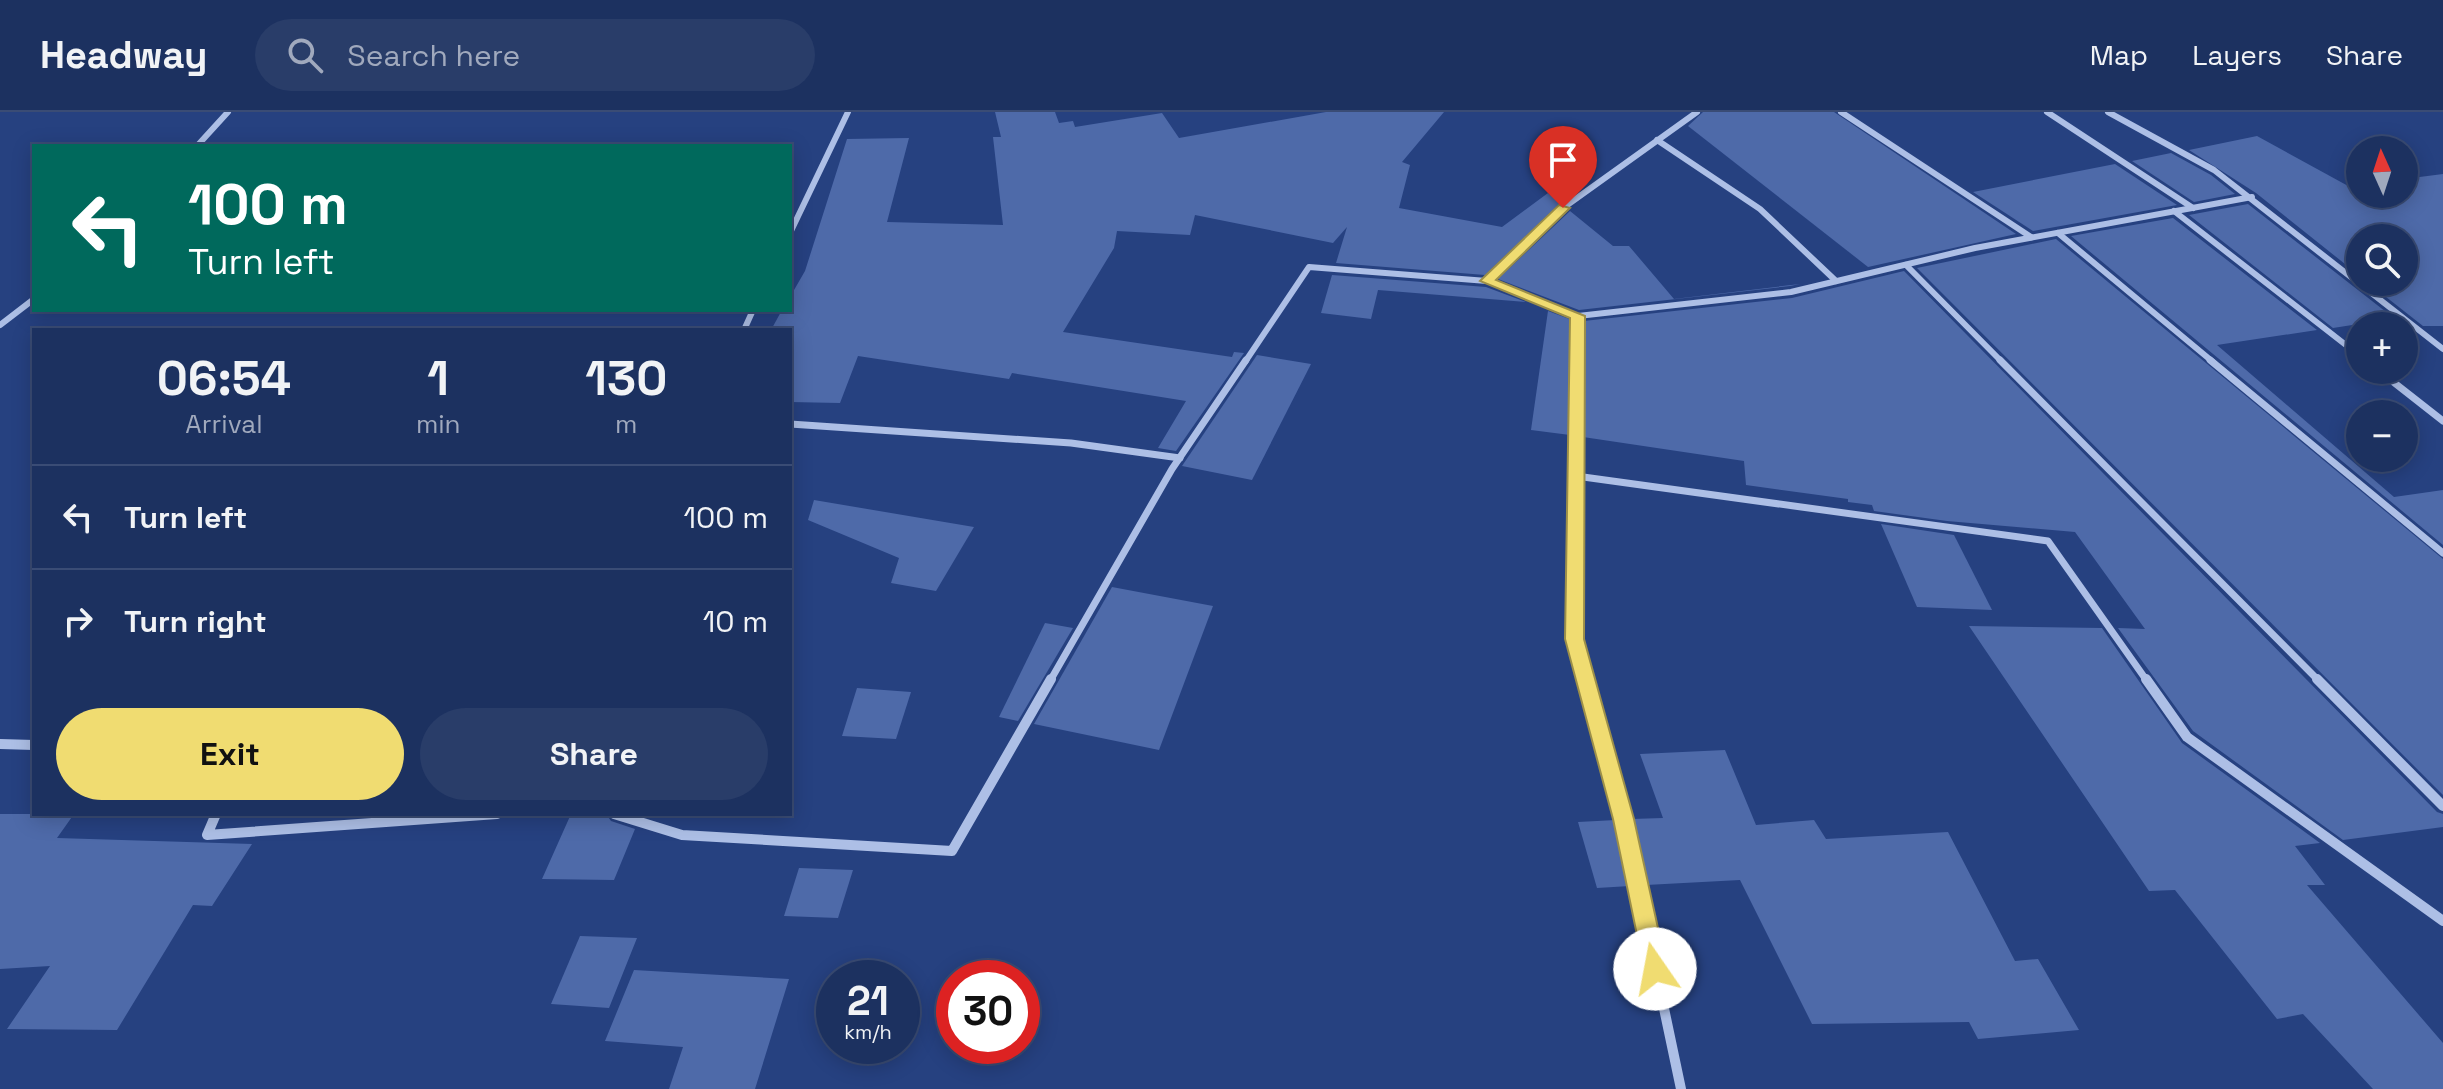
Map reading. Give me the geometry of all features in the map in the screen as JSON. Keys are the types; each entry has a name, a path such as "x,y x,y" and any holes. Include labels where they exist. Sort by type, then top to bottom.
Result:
{"street":[{"path":"199,144 228,112"},
{"path":"792,229 848,112"},
{"path":"1487,281 1563,208 1697,112"},
{"path":"1841,112 2031,238"},
{"path":"2047,112 2193,208"},
{"path":"2108,112 2214,170 2443,349"},
{"path":"1657,140 1760,209 1836,281"},
{"path":"620,816 682,835 952,851 1180,458 1309,267 1487,281 1578,316 1791,292 2031,238 2252,197"},
{"path":"2174,211 2346,345"},
{"path":"2058,233 2443,553"},
{"path":"1906,265 2443,806"},
{"path":"0,325 32,301"},
{"path":"1578,316 1574,639 1624,819 1681,1089"},
{"path":"2396,384 2443,421"},
{"path":"792,424 1071,443 1180,458"},
{"path":"1576,476 2048,541 2187,737 2443,921"},
{"path":"0,744 32,745"},
{"path":"215,816 207,835 469,816"}],"building":[{"path":"995,112 1055,112 1059,123 1073,121 1075,127 1162,113 1179,138 1326,112 1444,112 1402,162 1410,165 1399,208 1502,227 1548,193 1560,203 1485,275 1336,263 1347,227 1333,243 1195,215 1190,235 1117,231 1114,248 1063,332 1232,357 1234,352 1244,353 1176,451 1158,448 1186,401 1012,373 1009,379 858,356 840,403 792,402 792,328 772,328 781,312 792,312 792,294 805,271 847,139 909,138 887,222 1003,225 993,137 1001,137"},
{"path":"1703,112 1834,112 2016,234 1868,267 1688,126"},
{"path":"2257,136 2346,185 2346,208 2418,208 2418,177 2443,174 2443,326 2423,326 2418,322 2418,312 2405,312 2385,296 2418,296 2418,224 2346,224 2346,265 2256,193 2189,150"},
{"path":"2171,153 2211,175 2235,194 2194,202 2132,161"},
{"path":"2115,164 2177,205 2033,231 1973,192"},
{"path":"2248,204 2346,281 2346,296 2366,296 2386,312 2346,312 2346,326 2333,328 2189,215"},
{"path":"1570,211 1613,246 1629,246 1674,299 1800,284 1790,286 1579,310 1498,279"},
{"path":"2173,218 2317,330 2217,345 2346,456 2346,464 2071,236"},
{"path":"2056,239 2443,559 2443,795 1917,268"},
{"path":"1904,271 2437,812 2443,814 2443,827 2343,840 2193,731 2118,628 2145,629 2075,532 1874,511 1872,505 1848,502 1848,499 1746,485 1744,461 1583,437 1584,321 1792,298"},
{"path":"1332,275 1486,287 1526,302 1378,290 1371,319 1321,313"},
{"path":"1548,311 1572,320 1570,435 1531,430"},
{"path":"1257,355 1311,364 1252,480 1182,466"},
{"path":"2355,472 2365,472 2394,497 2443,490 2443,545"},
{"path":"814,500 974,527 936,591 891,583 899,558 808,520"},
{"path":"1881,524 1954,535 1992,610 1917,607"},
{"path":"1112,587 1213,606 1159,750 1034,724"},
{"path":"1045,623 1073,628 1018,721 999,717"},
{"path":"1969,626 2102,628 2182,743 2320,843 2295,846 2325,885 2307,885 2443,1043 2443,1089 2373,1089 2303,1014 2277,1019 2175,890 2149,891"},
{"path":"857,688 911,692 896,739 842,736"},
{"path":"1725,750 1756,825 1814,820 1826,839 1948,832 2015,961 2038,959 2079,1030 1978,1039 1969,1022 1812,1024 1740,880 1646,885 1632,819 1663,818 1640,754"},
{"path":"0,814 73,816 57,838 252,844 212,906 193,905 117,1030 7,1029 50,966 0,969"},
{"path":"570,816 607,816 611,821 635,829 614,880 542,879"},
{"path":"1616,820 1630,886 1597,888 1578,822"},
{"path":"799,868 853,870 838,918 784,916"},
{"path":"580,936 637,938 609,1008 551,1004"},
{"path":"634,970 789,979 755,1089 669,1089 683,1047 605,1041"}],"route":[{"path":"1563,208 1487,281 1578,316 1574,639 1624,819 1655,969"}]}
